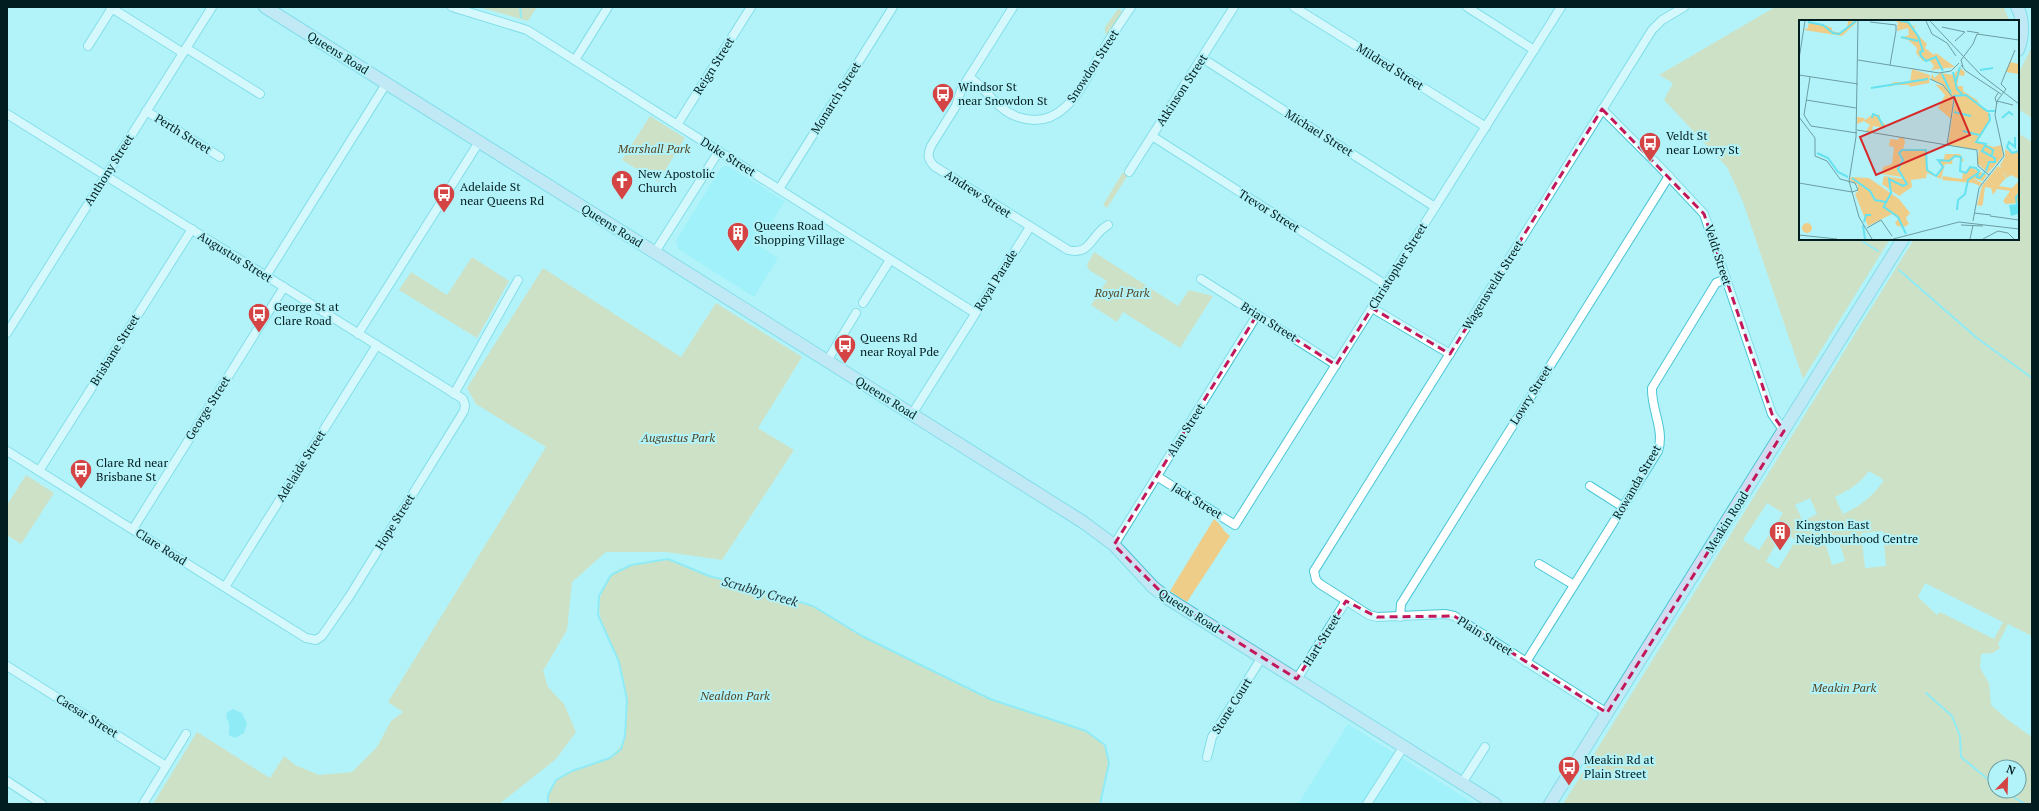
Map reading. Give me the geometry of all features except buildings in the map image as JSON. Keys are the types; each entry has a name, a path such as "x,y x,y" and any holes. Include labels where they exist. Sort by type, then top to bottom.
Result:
{"street":[{"name":"Anthony Street","path":"7,333 212,7"},
{"name":"Queens Road","path":"265,7 1083,522 1114,545 1153,587 1163,595 1495,804"},
{"name":"Duke Street","path":"452,7 474,15 522,28 975,313"},
{"path":"575,60 608,7"},
{"name":"Reign Street","path":"677,125 751,7"},
{"name":"Monarch Street","path":"779,189 893,7"},
{"path":"969,77 1013,7"},
{"name":"Snowdon Street","path":"969,77 979,83 998,106 1006,112 1028,119 1048,117 1063,109 1076,96 1131,7"},
{"name":"Atkinson Street","path":"1129,172 1234,7"},
{"name":"Mildred Street","path":"1294,7 1486,127"},
{"path":"1466,7 1534,50"},
{"name":"Christopher Street","path":"1236,525 1561,7"},
{"name":"Wagensveldt Street","path":"1314,574 1316,566 1655,26 1684,7"},
{"path":"2017,7 2022,26 2021,42 2019,47"},
{"path":"88,46 111,8 260,94"},
{"name":"Michael Street","path":"1202,58 1435,207"},
{"name":"Andrew Street","path":"969,77 961,90 956,106 931,146 928,153 928,159 934,166 1030,227"},
{"path":"266,276 386,84"},
{"name":"Veldt Street","path":"1602,109 1704,214 1772,414 1784,431"},
{"name":"Perth Street","path":"146,111 220,157"},
{"name":"Augustus Street","path":"7,114 463,399"},
{"name":"Trevor Street","path":"1152,136 1386,285"},
{"path":"358,334 479,142"},
{"path":"655,252 719,151"},
{"name":"Lowry Street","path":"1400,617 1401,604 1668,176"},
{"path":"1030,227 1068,250 1076,252 1087,247 1100,229 1108,225"},
{"name":"Royal Parade","path":"912,414 1030,227"},
{"name":"Brisbane Street","path":"39,471 192,230"},
{"name":"Meakin Road","path":"1550,804 1902,240"},
{"path":"862,303 890,260"},
{"name":"Brian Street","path":"1201,279 1336,364"},
{"name":"Rowanda Street","path":"1526,662 1658,451 1661,442 1651,396 1652,388 1716,283 1726,279"},
{"path":"454,394 518,280"},
{"name":"George Street","path":"133,529 284,287"},
{"path":"1372,308 1450,354"},
{"path":"827,361 856,313"},
{"name":"Alan Street","path":"1114,545 1158,477 1258,315"},
{"name":"Adelaide Street","path":"225,587 376,345"},
{"name":"Hope Street","path":"316,640 322,636 349,597 464,411 465,405 463,399"},
{"name":"Clare Road","path":"7,451 306,638 316,640"},
{"name":"Jack Street","path":"1158,477 1236,525"},
{"path":"1590,486 1623,507"},
{"path":"1539,564 1574,585"},
{"name":"Plain Street","path":"1314,574 1320,584 1369,615 1377,617 1445,614 1454,616 1607,712"},
{"name":"Hart Street","path":"1298,679 1346,601"},
{"name":"Stone Court","path":"1207,757 1212,737 1262,657"},
{"name":"Caesar Street","path":"7,666 166,766"},
{"path":"143,804 186,734"},
{"path":"1367,804 1404,746"},
{"path":"1462,783 1485,747"},
{"path":"7,781 42,804"}],"highlighted area":[{"path":"1602,109 1704,214 1772,414 1784,431 1607,713 1454,616 1377,617 1346,601 1297,679 1167,598 1114,545 1257,315 1336,365 1372,308 1450,354"}],"shaded area":[{"path":"728,166 785,201 758,245 778,258 754,297 678,249 676,240 721,168"},
{"path":"233,709 242,713 247,724 244,733 235,738 229,735 229,723 226,716 227,712"},
{"path":"1348,724 1475,804 1298,804"}],"green space":[{"path":"479,7 537,7 528,21"},
{"path":"1775,7 2004,7 2009,20 1799,20 1799,240 1889,240 1803,379 1743,202 1727,167 1664,100 1673,83 1659,75"},
{"path":"1118,9 1123,11 1123,13 1109,35 1105,33 1105,27"},
{"path":"2032,47 2032,118 2019,110 2019,72"},
{"name":"Marshall Park","path":"650,116 685,138 658,182 622,160"},
{"name":"Meakin Park","path":"2019,134 2032,142 2032,636 2008,624 1998,644 2000,648 1993,653 1981,654 1980,668 1989,683 1991,705 2008,720 2032,737 2032,804 1563,804 1913,240 2019,240","holes":["1869,471 1884,480 1866,500 1843,514 1835,497 1850,489 1862,480","1810,498 1817,514 1803,521 1795,505","1767,503 1783,513 1759,550 1743,540","1779,529 1796,540 1778,569 1766,561 1777,543 1772,540","1883,531 1886,566 1865,568 1861,533","1838,538 1845,561 1832,565 1825,542","1925,583 2003,622 1994,639 1940,612 1937,615 1918,597"]},
{"path":"1123,172 1128,175 1107,208 1103,205"},
{"name":"Royal Park","path":"1094,252 1178,306 1189,290 1213,296 1180,348 1123,312 1117,322 1091,305 1107,281 1089,270 1087,265"},
{"path":"472,257 509,281 477,338 399,290 411,272 447,295"},
{"name":"Augustus Park","path":"543,268 681,357 716,303 802,357 758,428 794,450 722,560 666,552 606,552 572,582 567,630 543,671 548,687 564,704 576,732 556,759 499,804 153,804 197,732 270,778 284,756 295,765 319,775 352,772 377,747 391,721 403,712 388,702 546,447 476,404 467,388"},
{"path":"26,475 54,493 21,544 7,535 7,505"},
{"path":"1214,519 1230,536 1187,602 1170,591"},
{"name":"Nealdon Park","path":"668,559 709,576 738,583 813,606 862,636 990,699 1086,731 1105,745 1109,763 1100,804 548,804 551,789 558,779 569,772 609,757 618,749 624,736 627,708 624,680 619,662 606,633 600,615 599,606 601,596 608,579 616,571 630,565"}],"waterway":[{"path":"520,7 521,17"},
{"path":"1861,240 1878,251"},
{"path":"1899,270 1977,338 2032,378"},
{"name":"Scrubby Creek","path":"548,804 548,795 556,780 572,771 610,758 621,749 625,736 627,700 619,662 598,615 599,596 611,575 631,565 668,559 709,576 738,583 813,606 862,636 990,699 1086,731 1105,745 1109,763 1100,804"},
{"path":"1926,693 1952,716 1960,736 1961,757 1987,778"},
{"path":"2017,799 2025,804"}],"place":[{"name":"Windsor St near Snowdon St","path":"943,114"},
{"name":"Veldt St near Lowry St","path":"1650,162"},
{"name":"New Apostolic Church","path":"622,200"},
{"name":"Adelaide St near Queens Rd","path":"444,214"},
{"name":"Queens Road Shopping Village","path":"738,252"},
{"name":"George St at Clare Road","path":"259,334"},
{"name":"Queens Rd near Royal Pde","path":"845,364"},
{"name":"Clare Rd near Brisbane St","path":"81,490"},
{"name":"Kingston East Neighbourhood Centre","path":"1780,552"},
{"name":"Meakin Rd at Plain Street","path":"1569,786"}]}
